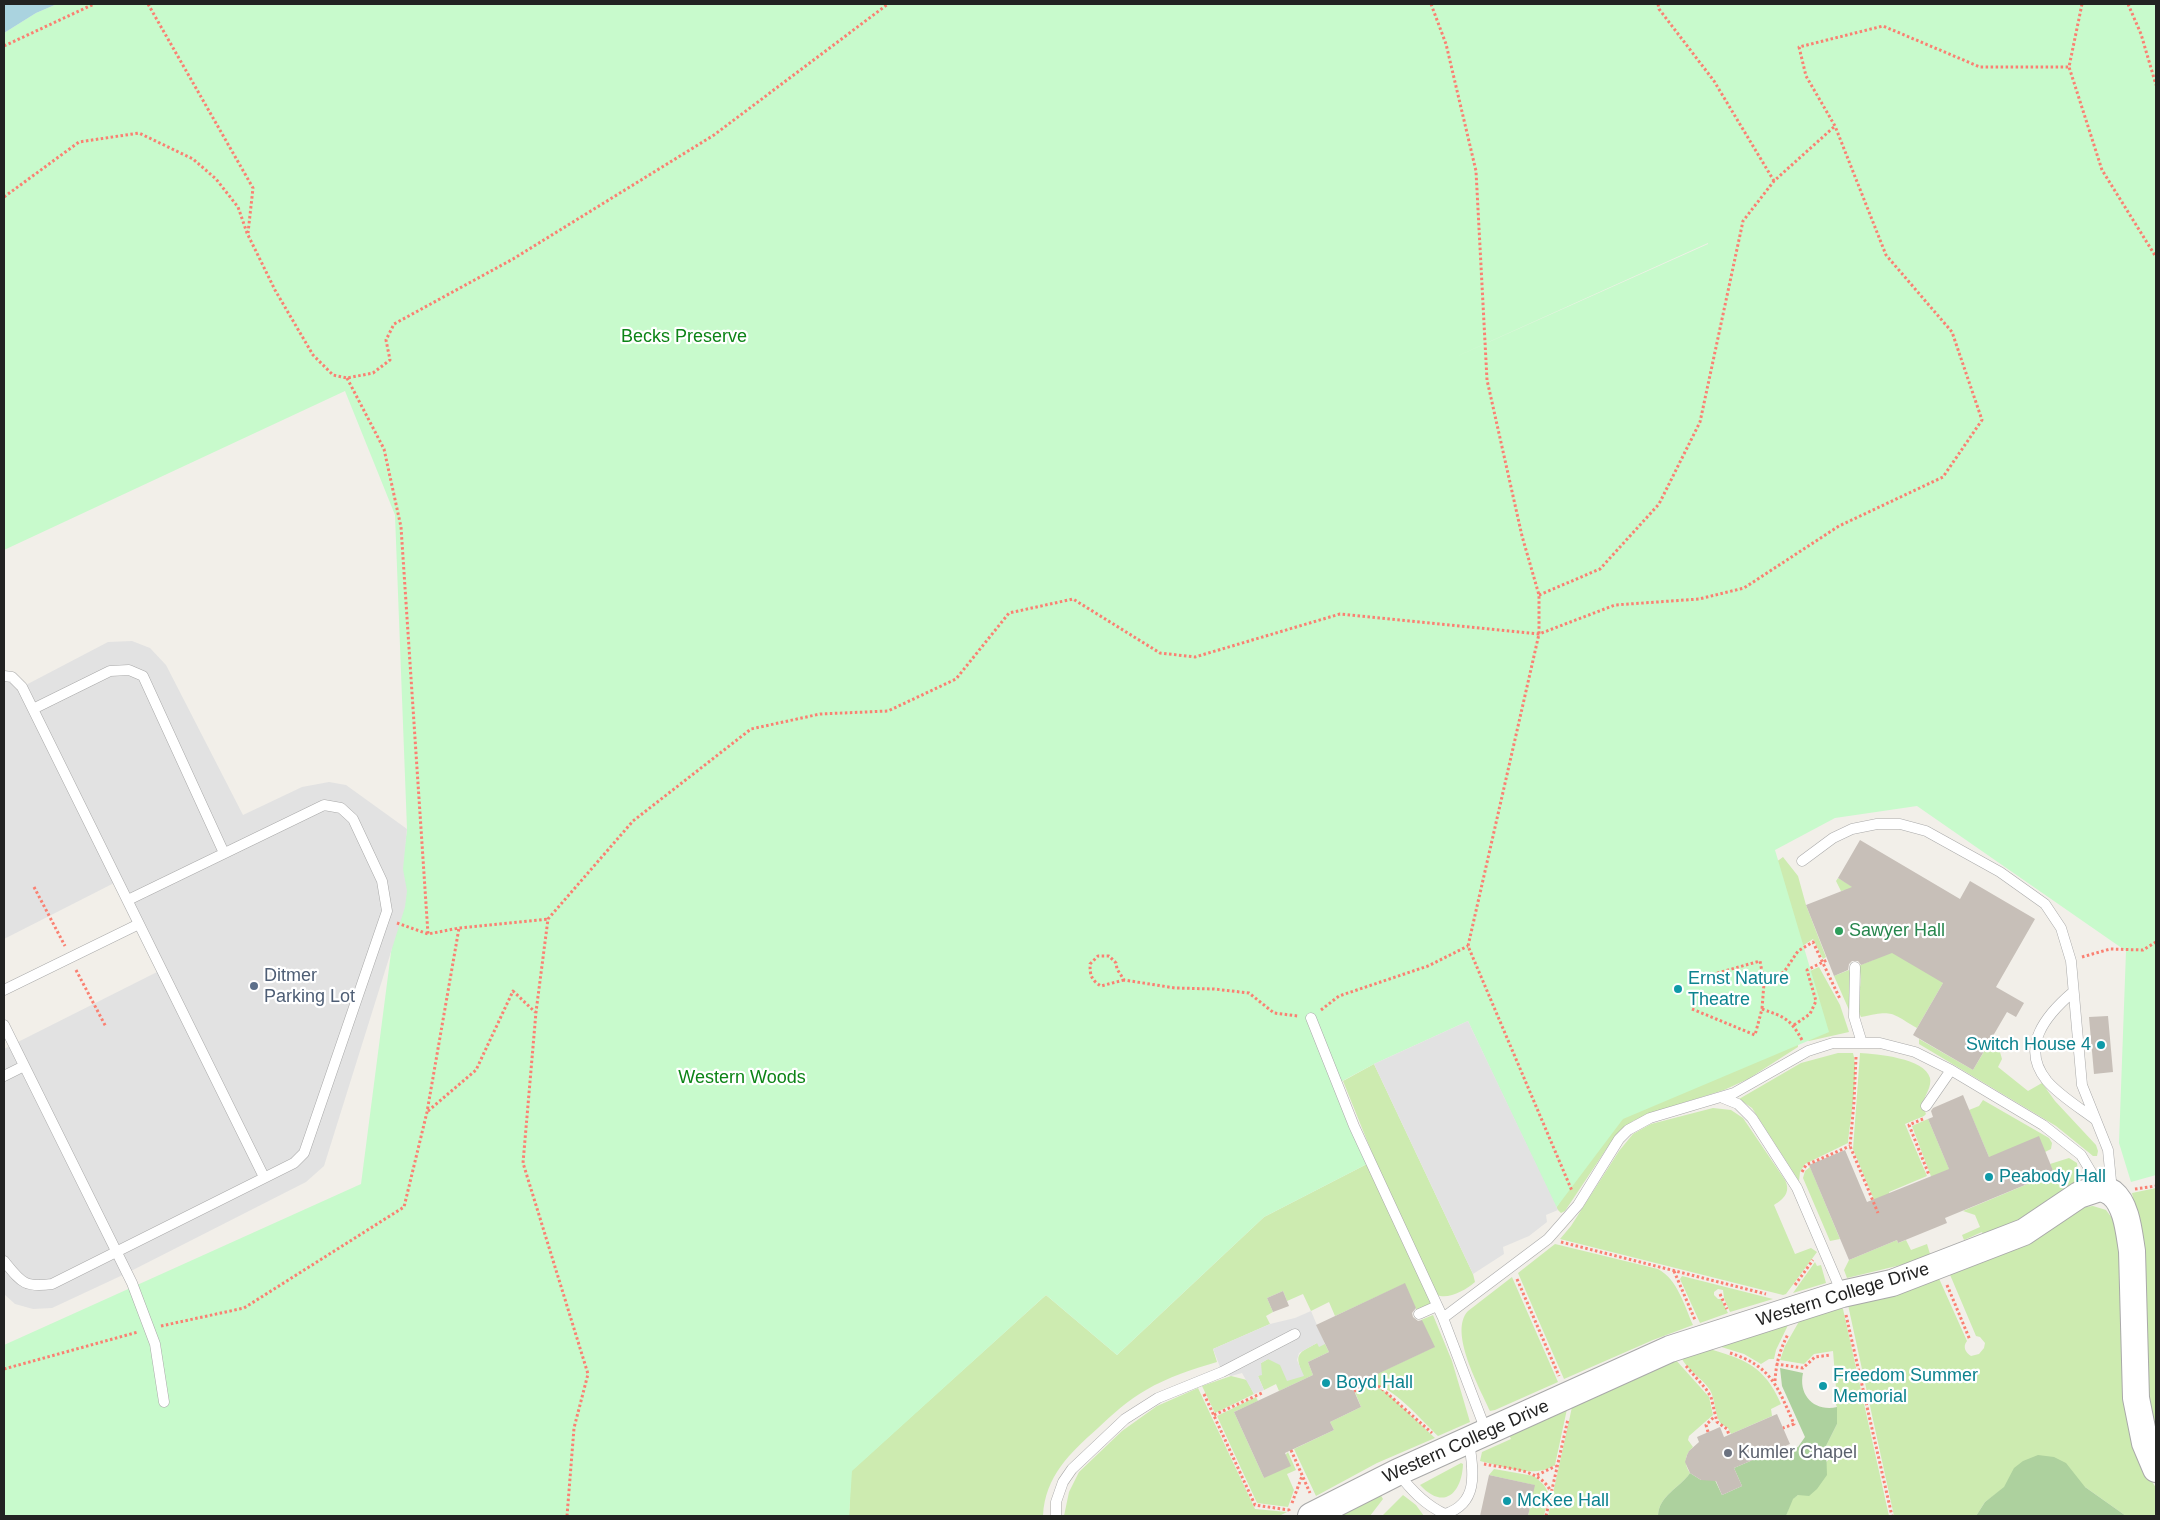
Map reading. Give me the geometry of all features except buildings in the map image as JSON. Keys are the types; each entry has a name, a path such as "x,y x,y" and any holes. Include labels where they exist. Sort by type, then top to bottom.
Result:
{"street":[{"name":"Western College Drive","path":"1301,1510 1482,1439 1670,1349 1842,1294 1892,1284 2024,1232 2079,1195 2106,1190"},
{"path":"2106,1190 2122,1208 2132,1251 2136,1398 2145,1444 2156,1469"}],"lane":[{"path":"32,709 110,671 128,670 143,676 224,854"},
{"path":"4,676 12,677 22,687 264,1177"},
{"path":"4,1261 17,1276 32,1287 52,1284 294,1163 304,1153 387,911 382,881 353,819 341,808 324,805 128,900"},
{"path":"1802,861 1833,838 1852,829 1877,824 1900,824 1926,832 2000,872 2045,904 2061,928 2071,961 2082,1085 2108,1150 2106,1190"},
{"path":"4,990 139,924"},
{"path":"1855,967 1854,1017 1858,1043"},
{"path":"2074,992 2053,1012 2041,1028 2036,1038 2035,1055 2039,1068 2047,1080 2058,1091 2097,1120"},
{"path":"1311,1018 1354,1126 1443,1318 1482,1439 1468,1498 1458,1510 1445,1514 1432,1508 1409,1487 1398,1472"},
{"path":"4,1025 132,1283 155,1344 164,1402"},
{"path":"1443,1318 1548,1239 1578,1205 1619,1139 1628,1130 1650,1118 1723,1098 1808,1051 1833,1043 1880,1043 1916,1052 1951,1070 2043,1125 2081,1156 2106,1190"},
{"path":"4,1076 24,1066"},
{"path":"1926,1106 1951,1070"},
{"path":"1723,1098 1738,1104 1752,1118 1797,1188 1842,1294"},
{"path":"1419,1314 1437,1306"},
{"path":"1056,1516 1056,1502 1063,1482 1080,1461 1125,1419 1140,1408 1177,1389 1222,1372 1295,1334"}],"path":[{"path":"4,46 94,4"},
{"path":"148,4 253,188 248,234"},
{"path":"4,197 79,142 139,133 193,160 216,178 238,207 248,234 275,290 313,355 333,375 348,378 373,373 390,360 386,340 394,324 513,259 714,135 888,4"},
{"path":"1431,4 1446,44 1476,171 1487,380 1522,536 1539,595 1539,634 1468,946 1578,1205"},
{"path":"1658,4 1659,9 1714,80 1774,181"},
{"path":"2082,4 2069,67 2102,170 2156,256"},
{"path":"2128,4 2141,34 2156,85"},
{"path":"567,1516 574,1428 588,1374 523,1163 536,1012 548,918 633,821 751,729 820,714 888,711 956,679 1009,614 1073,599 1160,653 1195,657 1340,614 1539,634 1615,605 1699,599 1744,588 1839,526 1943,476 1982,420 1952,332 1886,255 1835,126 1806,76 1799,47 1883,26 1980,68 2069,67"},
{"path":"1539,595 1600,568 1659,504 1700,422 1743,222 1774,181 1835,126"},
{"path":"348,378 384,449 401,527 428,934"},
{"path":"385,919 428,934 460,928 548,918"},
{"path":"4,1369 150,1328 244,1308 404,1207 427,1112 460,928"},
{"path":"1764,983 1784,972 1798,951 1813,942 1843,1005"},
{"path":"2071,961 2110,949 2143,950 2156,942"},
{"path":"1124,980 1117,969 1116,963 1109,956 1098,956 1090,964 1090,974 1094,982 1101,986 1124,980 1175,988 1214,989 1249,993 1274,1013 1311,1018 1338,996 1428,966 1468,946"},
{"path":"1794,1025 1813,1010 1816,996 1807,970 1827,960"},
{"path":"1692,1009 1755,1035 1762,1009 1764,983 1760,961 1693,980"},
{"path":"427,1112 476,1070 512,991 536,1012"},
{"path":"1762,1009 1784,1017 1794,1025 1808,1051"},
{"path":"1858,1043 1850,1146 1878,1213"},
{"path":"1926,1106 1929,1116 1909,1125 1929,1175"},
{"path":"1802,1178 1803,1169 1806,1165 1850,1146"},
{"path":"1548,1239 1772,1296"},
{"path":"1791,1290 1822,1247"},
{"path":"1939,1266 1970,1340"},
{"path":"1512,1267 1562,1383"},
{"path":"1673,1270 1697,1326"},
{"path":"1720,1294 1730,1316"},
{"path":"1842,1294 1892,1516"},
{"path":"1775,1382 1776,1364 1780,1348 1791,1327"},
{"path":"1670,1349 1706,1389 1711,1397 1717,1422 1727,1429 1730,1435"},
{"path":"1728,1352 1759,1366 1775,1382 1794,1424 1783,1428"},
{"path":"1776,1364 1804,1368 1815,1357 1830,1355"},
{"path":"1198,1381 1255,1505 1301,1510"},
{"path":"1354,1391 1370,1385 1380,1387 1438,1439"},
{"path":"1214,1415 1262,1393"},
{"path":"1546,1516 1569,1411"},
{"path":"1708,1432 1706,1425 1715,1416"},
{"path":"1482,1439 1543,1480 1551,1493"},
{"path":"1291,1450 1302,1475 1301,1510"},
{"path":"1536,1475 1557,1466"},
{"path":"1301,1510 1297,1493 1302,1475"}],"green space":[{"name":"Western Woods","path":"57,4 2156,4 2156,1175 2131,1182 2119,1143 2126,951 1917,806 1835,818 1775,850 1829,1032 1623,1119 1556,1208 1468,1021 1374,1064 1333,1086 1367,1164 1264,1217 1117,1355 1046,1295 852,1471 849,1516 4,1516 4,1345 361,1184 407,829 395,515 345,391 4,550 4,33 36,13","holes":["1708,243 1708,244 1451,359"]},
{"path":"1783,857 1798,876 1806,905 1826,957 1823,959 1813,939 1798,949 1798,1047 1748,1079 1724,1090 1651,1113 1633,1121 1611,1142 1565,1211 1561,1213 1556,1208 1757,876"},
{"path":"1838,878 1877,901 1943,983 1917,1028 1896,1016 1886,1013 1861,1017 1858,1005 1861,978 1858,966 1873,960 1846,890 1841,891 1836,881"},
{"path":"1819,967 1840,1005 1849,1032 1809,1041 1807,1040 1819,999 1810,971"},
{"path":"1849,970 1851,975 1849,1010 1834,976"},
{"path":"1919,1039 1973,1070 1988,1045 2000,1052 2002,1059 1998,1067 2028,1091 2042,1083 2055,1101 2096,1145 2097,1156 2093,1156 2056,1126 1919,1044"},
{"path":"1838,1053 1853,1053 1855,1062 1855,1085 1848,1143 1805,1164 1800,1172 1799,1181 1752,1108 1739,1099 1801,1063"},
{"path":"1860,1053 1899,1058 1919,1066 1926,1071 1930,1078 1929,1088 1922,1104 1926,1114 1905,1124 1927,1176 1889,1192 1894,1206 1879,1212 1853,1149"},
{"path":"1374,1064 1473,1274 1475,1282 1457,1293 1446,1296 1437,1295 1389,1195 1343,1081"},
{"path":"1983,1100 2049,1138 2052,1143 2051,1149 2045,1152 1989,1157 1969,1110 1979,1106"},
{"path":"1713,1108 1731,1110 1743,1118 1785,1180 1787,1184 1786,1195 1774,1205 1795,1254 1811,1248 1817,1252 1786,1294 1783,1295 1560,1239 1571,1226 1619,1151 1633,1134 1651,1124"},
{"path":"1928,1119 1950,1171 1932,1179 1912,1126"},
{"path":"2069,1158 2077,1163 2079,1181 2053,1203 1985,1239 1982,1232 1964,1240 1962,1235 1980,1227 1975,1215 1963,1211 2054,1173 2050,1164"},
{"path":"1367,1164 1431,1300 1430,1304 1417,1311 1404,1284 1335,1316 1329,1302 1311,1311 1303,1294 1287,1301 1283,1291 1267,1298 1273,1312 1266,1316 1270,1324 1213,1349 1217,1362 1172,1377 1139,1394 1115,1412 1078,1447 1054,1477 1048,1489 1043,1516 849,1516 851,1471 1046,1295 1117,1355 1264,1217"},
{"path":"1810,1167 1840,1239 1830,1241 1803,1178 1805,1171"},
{"path":"2156,1188 2156,1445 2144,1398 2141,1240 2132,1193"},
{"path":"2093,1206 2106,1210 2118,1226 2150,1478 2156,1488 2156,1516 2126,1516 2085,1487 2008,1481 2004,1488 1985,1502 1976,1516 1894,1516 1848,1305 1871,1301 1937,1274 1967,1341 1965,1345 1966,1352 1971,1356 1979,1354 1984,1348 1985,1343 1980,1337 1976,1336 1948,1270 2079,1208"},
{"path":"1897,1240 1898,1243 1906,1240 1911,1250 1927,1244 1930,1254 1905,1264 1847,1278 1844,1270 1849,1260"},
{"path":"1555,1244 1658,1269 1675,1286 1693,1325 1653,1340 1564,1379 1518,1273"},
{"path":"1815,1262 1817,1266 1821,1265 1826,1283 1793,1293"},
{"path":"1682,1276 1773,1299 1730,1312 1723,1290 1718,1289 1714,1292 1714,1295 1721,1299 1728,1313 1700,1323 1680,1279"},
{"path":"1512,1277 1558,1382 1490,1411 1468,1360 1462,1332 1463,1320 1468,1311"},
{"path":"1839,1305 1843,1309 1889,1516 1786,1516 1792,1499 1798,1495 1828,1460 1826,1446 1837,1424 1837,1407 1832,1395 1836,1388 1833,1351 1814,1354 1804,1364 1780,1360 1785,1346 1801,1318"},
{"path":"1433,1315 1452,1361 1470,1422 1438,1436 1394,1395 1375,1384 1366,1384 1364,1380 1434,1347 1421,1320"},
{"path":"1790,1321 1776,1350 1774,1359 1769,1359 1761,1364 1744,1354 1715,1345"},
{"path":"1317,1343 1325,1344 1329,1352 1308,1362 1313,1375 1279,1391 1276,1384 1264,1390 1258,1376 1261,1374 1261,1363 1268,1359 1272,1360 1303,1376 1298,1359 1299,1355"},
{"path":"1706,1348 1742,1360 1760,1372 1781,1404 1771,1409 1772,1416 1731,1434 1728,1428 1721,1424 1710,1390 1681,1357"},
{"path":"1675,1359 1709,1397 1713,1415 1689,1436 1688,1440 1693,1447 1688,1453 1686,1463 1690,1473 1666,1497 1659,1509 1658,1516 1548,1516 1572,1407"},
{"path":"1780,1368 1803,1373 1803,1389 1815,1405 1829,1408 1837,1407 1837,1424 1826,1446 1827,1475 1817,1489 1809,1496 1798,1495 1793,1499 1786,1516 1658,1516 1659,1509 1666,1497 1690,1473 1701,1480 1714,1478 1722,1495 1742,1486 1734,1468 1783,1447 1786,1452 1798,1447 1805,1437 1782,1386"},
{"path":"1231,1376 1247,1380 1254,1394 1215,1413 1202,1386"},
{"path":"1367,1387 1381,1389 1388,1394 1435,1438 1377,1463 1316,1496 1294,1449 1334,1430 1330,1422 1361,1407 1355,1392"},
{"path":"1198,1388 1255,1509 1287,1512 1279,1516 1064,1516 1069,1492 1079,1472 1122,1431 1157,1406"},
{"path":"1256,1397 1258,1401 1234,1412 1264,1478 1288,1452 1296,1470 1287,1474 1294,1490 1288,1507 1257,1503 1217,1416"},
{"path":"1567,1409 1555,1465 1538,1471 1528,1471 1480,1461 1482,1452 1511,1439 1508,1433"},
{"path":"2038,1455 2054,1457 2066,1463 2085,1487 2126,1516 1976,1516 1985,1502 2004,1487 2014,1468 2023,1461"},
{"path":"1461,1463 1463,1464 1462,1474 1459,1483 1450,1495 1437,1497 1420,1485"},
{"path":"1494,1469 1534,1476 1544,1485 1549,1494 1544,1516 1528,1516 1534,1485 1489,1475"},
{"path":"1380,1494 1383,1499 1370,1516 1336,1516"},
{"path":"1403,1495 1416,1505 1424,1516 1382,1516"}],"shaded area":[{"name":"Ditmer Parking Lot","path":"132,641 150,648 166,665 243,815 302,787 329,782 346,785 407,829 403,869 407,891 405,907 324,1166 306,1182 127,1273 52,1308 33,1309 15,1304 4,1294 4,1049 161,970 118,881 4,939 4,676 22,687 108,642"},
{"path":"1468,1021 1558,1210 1546,1215 1547,1222 1529,1236 1503,1247 1504,1254 1473,1274 1374,1064"},
{"path":"1311,1311 1325,1344 1319,1347 1317,1343 1299,1353 1297,1360 1304,1376 1287,1381 1280,1365 1268,1359 1261,1363 1262,1375 1258,1376 1264,1390 1254,1394 1242,1373 1231,1376 1222,1372 1213,1349 1270,1324 1295,1318"}],"water":[{"path":"4,4 57,4 36,13 4,33"}],"place":[{"name":"Sawyer Hall","path":"1839,931"},
{"name":"Ditmer Parking Lot","path":"254,986"},
{"name":"Ernst Nature Theatre","path":"1678,989"},
{"name":"Switch House 4","path":"2101,1045"},
{"name":"Peabody Hall","path":"1989,1177"},
{"name":"Boyd Hall","path":"1326,1383"},
{"name":"Freedom Summer Memorial","path":"1823,1386"},
{"name":"Kumler Chapel","path":"1728,1453"},
{"name":"McKee Hall","path":"1507,1501"}],"park label":[{"name":"Becks Preserve","path":"684,337"}]}
